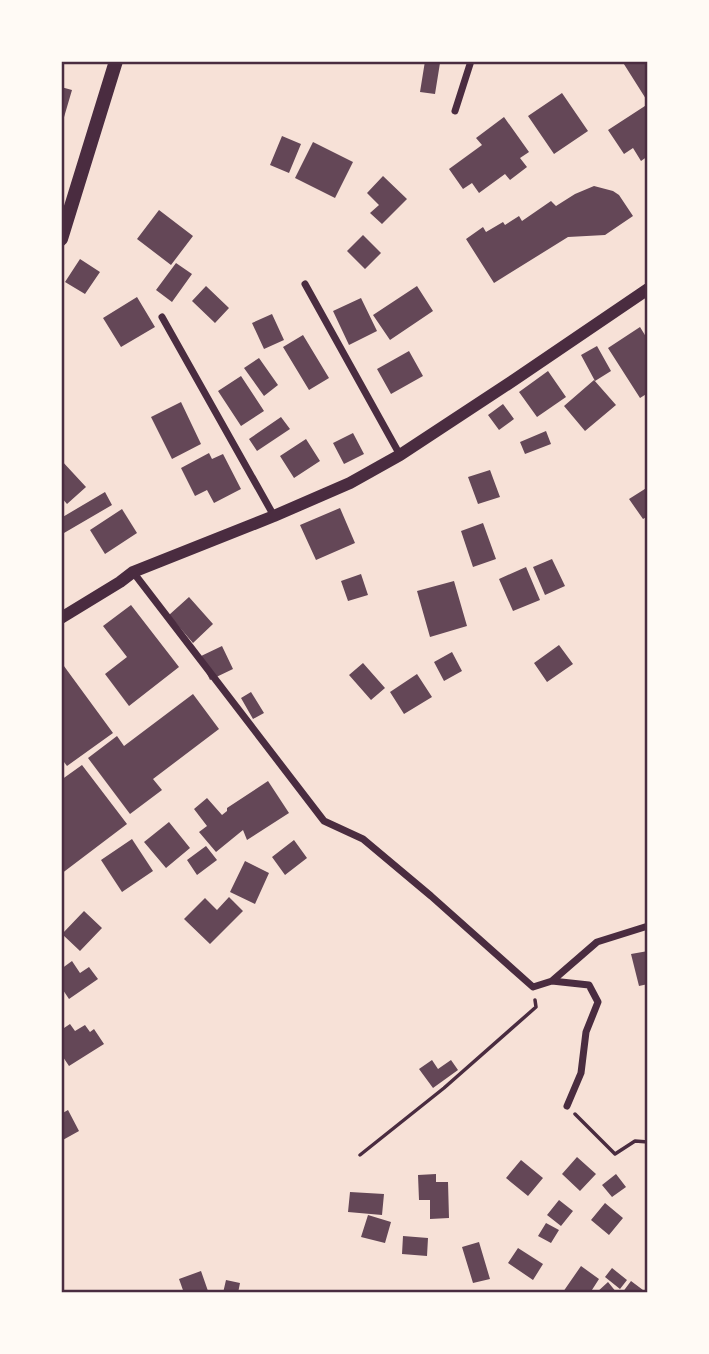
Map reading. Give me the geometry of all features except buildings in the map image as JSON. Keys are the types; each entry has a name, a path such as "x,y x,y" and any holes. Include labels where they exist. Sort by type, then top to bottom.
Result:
{"main road":[{"path":"61,239 116,61"}],"street":[{"path":"455,111 471,61"},
{"path":"305,284 400,455"},
{"path":"61,618 133,572 274,516 349,483 400,455 648,289"},
{"path":"162,317 274,516"},
{"path":"133,572 324,821 363,839 533,987 552,981 597,942 648,926"},
{"path":"552,981 589,985 598,1002 586,1032 581,1073 567,1106"}],"path":[{"path":"360,1155 444,1088 536,1006 533,987"},
{"path":"567,1106 615,1154 635,1141 648,1142"}]}
